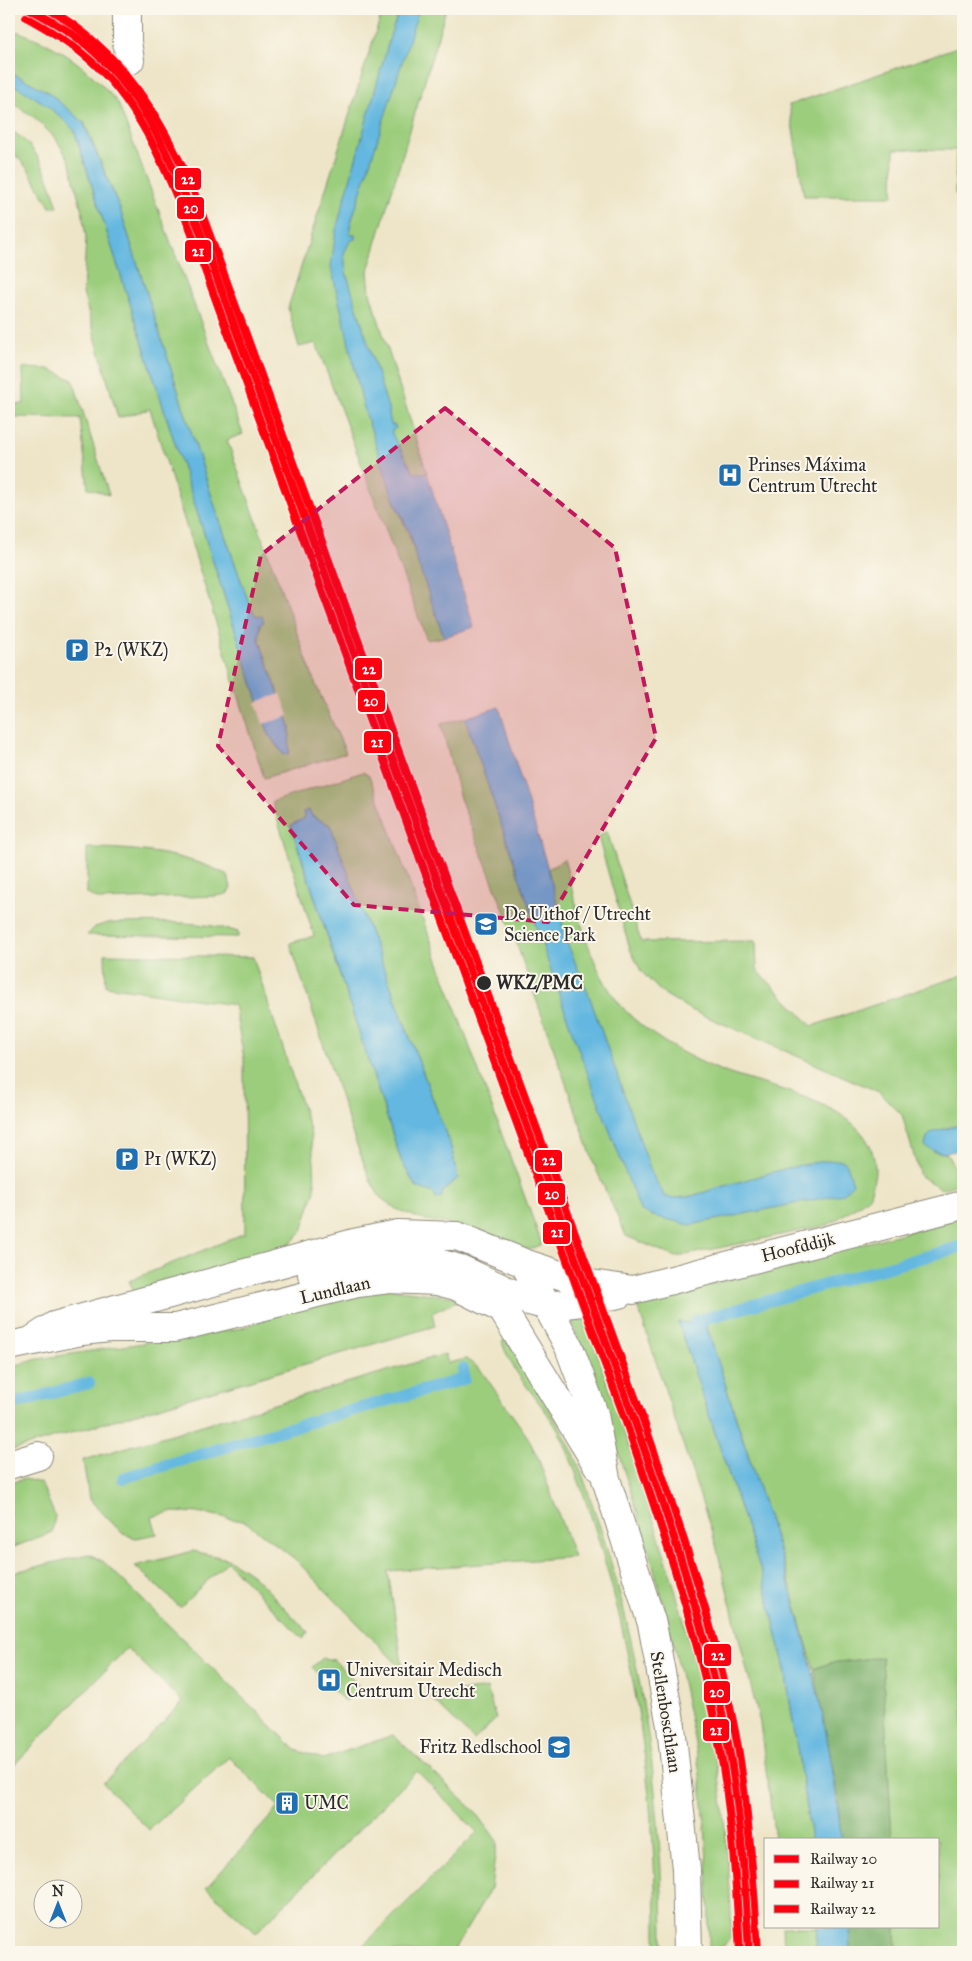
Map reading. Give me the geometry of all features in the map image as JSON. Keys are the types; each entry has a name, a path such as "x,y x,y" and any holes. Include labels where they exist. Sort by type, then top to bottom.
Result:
{"main road":[{"path":"127,9 127,42 130,60"},
{"name":"Hoofddijk","path":"548,1306 590,1301 623,1289 963,1205"},
{"name":"Lundlaan","path":"21,1342 110,1328 348,1255 398,1234 457,1236 524,1263"},
{"name":"Lundlaan","path":"21,1342 54,1326 348,1255 427,1260 460,1269 528,1301 548,1306"},
{"path":"524,1263 548,1306"},
{"name":"Hoofddijk","path":"524,1263 584,1283 623,1289"},
{"name":"Lundlaan","path":"110,1328 175,1328 358,1284 389,1279 437,1281 456,1286 502,1309 531,1356"},
{"name":"Stellenboschlaan","path":"548,1306 569,1347 594,1414 606,1479 652,1624 671,1726 686,1868 688,1952"},
{"name":"Stellenboschlaan","path":"531,1356 606,1479"},
{"path":"9,1465 38,1456"}],"highlighted area":[{"path":"445,408 615,548 656,738 548,922 354,905 218,746 261,555"}],"green space":[{"path":"383,9 446,9 368,271 370,293 427,473 414,473 409,464 393,499 414,549 444,637 427,640 316,343 299,347 288,308"},
{"path":"9,29 41,41 69,57 94,77 118,103 243,434 227,440 315,683 346,753 264,778 150,409 118,418 83,293 86,238 83,215 69,160 56,139 34,117 9,101","holes":["84,122 120,209 217,513 250,606 260,624 259,639 290,726 289,752 279,749 269,735 74,130"]},
{"path":"963,45 963,194 955,194 956,150 894,149 893,196 804,196 789,105"},
{"path":"9,130 19,136 35,153 51,185 58,207 50,207 28,169 9,148"},
{"path":"23,368 49,369 73,380 109,495 88,488 80,418 9,417 9,405 24,404"},
{"path":"465,718 518,873 548,869 564,859 588,945 596,965 619,1003 643,1027 687,1055 722,1071 817,1102 840,1114 859,1129 871,1148 875,1172 869,1198 828,1225 676,1257 626,1236 596,1169 511,928 460,798 441,724"},
{"path":"363,772 369,776 542,1244 528,1250 480,1230 421,1219 396,1209 380,1197 371,1182 353,1135 290,943 314,936 272,802","holes":["309,810 312,816 330,825 452,1150 458,1178 439,1192 416,1187 401,1160 291,826 305,818 303,812"]},
{"path":"607,831 641,942 756,941 757,970 812,1026 963,975 963,1124 933,1132 933,1151 947,1154 963,1182 942,1189 920,1176 902,1115 879,1092 689,1009 661,992 641,971 630,949 598,837"},
{"path":"87,848 123,849 177,857 228,875 231,888 227,894 217,896 100,900 87,894"},
{"path":"108,923 190,923 238,932 238,937 87,935 95,927"},
{"path":"105,954 253,957 310,1130 314,1162 315,1190 302,1231 290,1244 272,1255 135,1293 129,1281 245,1233 244,1058 234,1005 106,986"},
{"path":"963,1217 963,1952 897,1952 896,1928 940,1928 940,1838 892,1838 882,1657 830,1663 814,1669 787,1574 706,1325 678,1322 763,1577 785,1669 811,1838 775,1838 760,1723 716,1545 637,1304"},
{"path":"377,1287 463,1298 432,1313 435,1326 9,1451 9,1367 38,1359 242,1328 298,1306"},
{"path":"586,1319 660,1539 677,1595 706,1707 720,1785 730,1894 732,1937 718,1952 709,1952 704,1819 699,1766 692,1728 664,1604 650,1556 621,1461 572,1321"},
{"path":"506,1338 554,1415 573,1452 582,1473 616,1579 640,1684 655,1791 662,1898 663,1952 656,1952 655,1887 645,1758 623,1631 607,1568 588,1506 565,1445 551,1418 515,1369 502,1342"},
{"path":"445,1354 448,1363 466,1359 480,1369 527,1436 538,1458 574,1557 388,1571 403,1670 295,1559 246,1522 204,1513 171,1512 152,1517 157,1534 136,1538 123,1534 89,1499 83,1460"},
{"path":"25,1479 41,1483 55,1516 52,1532 9,1549 9,1483"},
{"path":"193,1551 228,1559 254,1576 308,1632 303,1639 227,1562 180,1607 135,1566"},
{"path":"89,1554 104,1562 296,1750 323,1759 393,1735 476,1812 497,1841 491,1888 453,1952 357,1952 477,1832 417,1771 256,1933 206,1888 279,1807 229,1757 149,1830 103,1783 183,1702 127,1648 9,1770 9,1576 19,1571"},
{"path":"882,1657 892,1838 841,1838 838,1797 814,1669 830,1663"},
{"path":"323,1658 334,1660 360,1687 345,1702 312,1667"},
{"path":"487,1688 496,1719 474,1740 429,1696"},
{"path":"783,1928 817,1928 816,1952 784,1952"},
{"path":"849,1928 896,1928 897,1952 850,1952"}],"water":[{"path":"400,9 419,9 350,226 350,235 355,235 355,239 350,241 344,253 346,272 388,408 391,425 395,425 396,428 392,430 392,434 414,473 427,473 474,627 444,637 416,558 410,533 393,498 363,405 331,267 336,230 391,33"},
{"path":"9,71 48,92 83,122 120,209 217,513 250,606 255,615 262,616 264,622 260,624 259,639 290,726 289,753 284,755 269,735 74,130 43,103 9,83"},
{"path":"499,707 548,869 568,945 590,998 652,1174 665,1197 687,1197 797,1166 842,1160 847,1164 853,1184 843,1194 690,1225 653,1216 640,1210 573,1035 465,718"},
{"path":"309,810 312,816 330,825 452,1150 458,1178 442,1192 442,1197 436,1199 434,1193 416,1187 401,1160 291,825 305,818 303,812"},
{"path":"963,1124 963,1149 944,1152 935,1151 925,1146 927,1137 933,1132"},
{"path":"678,1322 706,1324 780,1554 807,1648 818,1695 836,1791 841,1838 811,1838 785,1669 763,1577"},
{"path":"817,1928 849,1928 850,1952 816,1952"}],"pier":[{"path":"281,694 289,716 263,724 256,702"}],"waterway":[{"path":"702,1339 696,1321 963,1246"},
{"path":"123,1478 275,1432 464,1379 463,1369"},
{"path":"9,1405 89,1383"}],"rail line":[{"name":"20","path":"30,9 83,42 127,87 142,109 168,156 199,229 630,1408 673,1534 699,1619 729,1749 740,1825 749,1952"},
{"name":"22","path":"48,9 74,25 97,44 136,87 168,137 194,192 638,1405 695,1574 729,1703 738,1747 745,1798 753,1874 758,1951"},
{"name":"21","path":"26,17 55,34 83,54 120,92 148,136 191,232 622,1411 664,1536 690,1620 720,1749 731,1825 740,1952"}],"place":[{"name":"Prinses Máxima Centrum Utrecht","path":"730,475"},
{"name":"P2 (WKZ)","path":"77,650"},
{"name":"De Uithof / Utrecht Science Park","path":"486,924"},
{"name":"WKZ/PMC","path":"484,983"},
{"name":"P1 (WKZ)","path":"127,1159"},
{"name":"Universitair Medisch Centrum Utrecht","path":"329,1680"},
{"name":"Fritz Redlschool","path":"559,1747"},
{"name":"UMC","path":"287,1803"}]}
